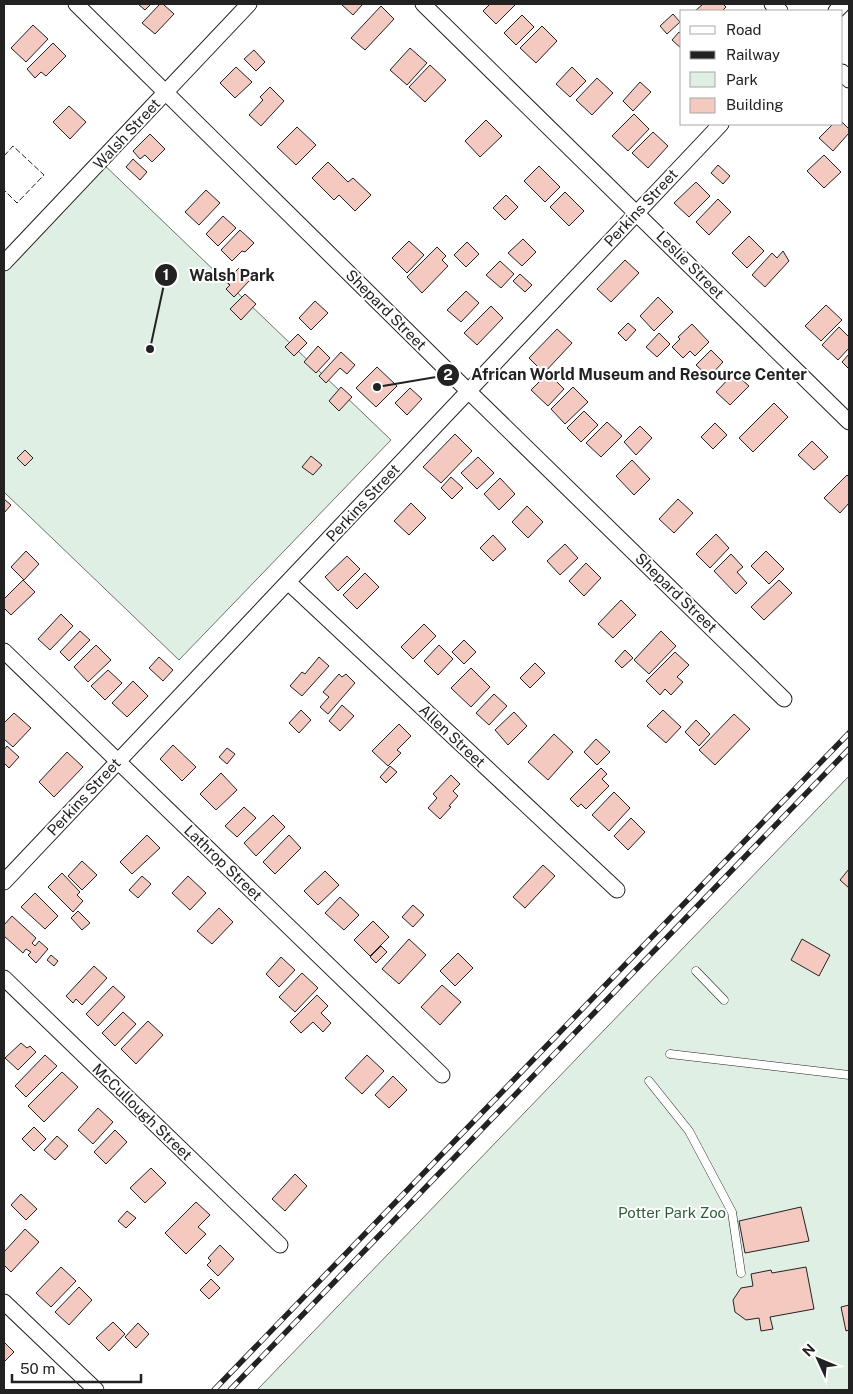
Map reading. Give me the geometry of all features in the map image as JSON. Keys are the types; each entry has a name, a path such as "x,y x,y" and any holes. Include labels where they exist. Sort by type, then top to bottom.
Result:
{"street":[{"name":"Shepard Street","path":"76,4 468,391 784,699"},
{"name":"Walsh Street","path":"4,263 249,4"},
{"name":"Leslie Street","path":"423,4 849,422"},
{"name":"Perkins Street","path":"4,882 720,125"},
{"name":"Allen Street","path":"288,582 617,890"},
{"name":"Lathrop Street","path":"4,651 442,1075"},
{"name":"McCullough Street","path":"4,978 280,1245"},
{"path":"4,1302 96,1390"}],"lane":[{"path":"696,971 724,1000"},
{"path":"670,1054 849,1075"},
{"path":"649,1081 689,1131 732,1212 741,1273"}],"green space":[{"path":"98,159 391,440 179,660 4,492 4,258"},
{"name":"Potter Park Zoo","path":"849,776 849,1390 257,1390"}],"building":[{"path":"138,4 151,4 145,10"},
{"path":"160,4 163,4 174,14 155,34 142,23"},
{"path":"341,4 363,4 353,15"},
{"path":"490,4 516,4 496,24 483,11"},
{"path":"703,4 723,4 726,7 723,10 696,10"},
{"path":"381,6 394,19 365,50 351,38"},
{"path":"673,14 680,22 667,34 660,26"},
{"path":"522,15 534,27 516,45 504,33"},
{"path":"33,25 48,39 26,62 11,48"},
{"path":"542,26 557,41 536,63 520,48"},
{"path":"679,32 680,33 680,47 672,40"},
{"path":"53,43 66,56 46,76 41,72 35,78 27,69"},
{"path":"410,48 427,63 407,85 390,70"},
{"path":"254,50 265,62 256,71 244,59"},
{"path":"430,65 446,80 425,102 409,87"},
{"path":"236,67 252,82 235,98 220,83"},
{"path":"572,67 586,81 570,97 556,84"},
{"path":"597,78 613,93 592,115 576,100"},
{"path":"640,82 651,92 633,111 623,101"},
{"path":"270,87 284,101 261,126 249,115 263,100 260,97"},
{"path":"69,106 86,122 70,139 53,122"},
{"path":"634,114 649,129 628,151 612,136"},
{"path":"486,120 502,136 480,157 465,141"},
{"path":"843,123 849,129 849,133 833,151 819,138 832,125 843,125"},
{"path":"297,127 316,145 296,165 277,147"},
{"path":"653,132 668,146 648,168 632,153"},
{"path":"150,134 165,149 152,162 145,155 140,159 133,151"},
{"path":"824,155 841,172 824,188 807,171"},
{"path":"133,159 147,172 140,180 126,167"},
{"path":"328,162 348,182 353,178 371,195 355,211 339,195 334,200 312,178"},
{"path":"718,165 730,176 723,184 711,173"},
{"path":"539,166 560,187 545,202 524,181"},
{"path":"696,182 710,196 689,217 674,203"},
{"path":"206,190 220,203 199,225 185,212"},
{"path":"565,192 584,211 569,226 550,207"},
{"path":"506,195 518,207 505,220 493,208"},
{"path":"718,199 731,212 709,235 696,222"},
{"path":"223,216 236,228 218,246 206,234"},
{"path":"240,230 254,243 232,261 221,250"},
{"path":"749,236 764,251 747,268 732,253"},
{"path":"523,239 536,252 522,266 508,253"},
{"path":"409,241 424,255 407,273 392,258"},
{"path":"467,242 479,254 466,267 454,255"},
{"path":"437,247 446,256 442,260 448,266 422,293 407,277"},
{"path":"783,251 789,261 765,287 752,275 772,253 777,258"},
{"path":"625,260 639,273 611,302 597,289"},
{"path":"500,261 514,274 501,288 486,275"},
{"path":"239,268 250,280 234,297 226,289 230,285 226,281"},
{"path":"520,274 532,285 525,292 513,281"},
{"path":"466,291 479,303 461,322 447,310"},
{"path":"245,294 256,304 241,320 230,309"},
{"path":"658,297 673,312 654,331 640,316"},
{"path":"315,301 328,313 311,330 299,318"},
{"path":"826,305 842,320 821,341 805,326"},
{"path":"491,306 503,318 477,345 464,333"},
{"path":"628,323 636,330 626,341 618,333"},
{"path":"692,324 709,342 695,356 690,351 683,358 672,347 680,339 678,337"},
{"path":"839,327 849,337 849,348 838,360 822,345"},
{"path":"557,329 572,343 544,373 529,358"},
{"path":"659,333 670,344 657,357 646,347"},
{"path":"298,334 307,343 294,356 285,347"},
{"path":"318,346 330,358 316,373 304,362"},
{"path":"711,350 723,362 709,377 696,365"},
{"path":"341,352 355,365 347,374 340,368 326,383 319,376"},
{"path":"849,354 849,369 842,362"},
{"path":"377,367 397,386 376,407 356,388"},
{"path":"548,373 564,389 548,406 531,390"},
{"path":"734,373 749,386 730,405 716,392"},
{"path":"341,387 352,397 339,411 329,401"},
{"path":"573,387 588,402 565,424 551,409"},
{"path":"410,388 422,399 407,415 395,403"},
{"path":"774,403 788,417 753,452 739,438"},
{"path":"584,411 598,425 581,442 567,428"},
{"path":"607,422 622,436 601,457 586,443"},
{"path":"715,423 727,435 713,449 701,437"},
{"path":"640,426 652,438 636,455 624,442"},
{"path":"455,434 472,451 441,483 423,467"},
{"path":"812,441 828,457 814,470 798,455"},
{"path":"25,450 33,458 25,466 17,458"},
{"path":"311,456 322,465 313,475 302,467"},
{"path":"478,457 494,473 477,489 461,473"},
{"path":"632,460 650,479 634,495 616,476"},
{"path":"847,475 849,477 849,503 840,513 824,498"},
{"path":"451,477 463,488 452,499 441,488"},
{"path":"500,478 515,494 499,510 484,494"},
{"path":"4,499 11,505 4,513"},
{"path":"678,499 693,513 674,533 659,519"},
{"path":"411,503 426,518 409,535 394,521"},
{"path":"527,506 543,522 528,538 512,522"},
{"path":"716,534 729,548 710,568 696,554"},
{"path":"493,535 506,549 493,561 480,548"},
{"path":"565,544 578,558 560,575 547,561"},
{"path":"26,551 39,564 24,580 11,567"},
{"path":"766,551 784,569 769,584 751,566"},
{"path":"731,554 743,567 737,572 747,583 736,594 714,571"},
{"path":"347,556 360,569 338,591 325,577"},
{"path":"586,563 601,578 584,596 569,581"},
{"path":"365,573 379,587 357,609 343,595"},
{"path":"23,580 35,592 11,615 4,608 4,599"},
{"path":"779,580 792,593 764,620 751,607"},
{"path":"621,600 636,615 613,638 598,624"},
{"path":"61,614 73,626 50,650 38,639"},
{"path":"424,624 436,636 413,659 401,647"},
{"path":"80,631 90,640 69,661 60,652"},
{"path":"661,631 676,646 649,674 634,660"},
{"path":"464,640 476,652 464,664 452,652"},
{"path":"96,645 111,660 88,682 74,667"},
{"path":"439,645 453,659 438,675 424,661"},
{"path":"625,650 633,658 622,668 615,661"},
{"path":"675,652 689,665 677,677 683,682 671,695 665,689 660,695 646,681"},
{"path":"159,657 173,670 163,681 149,668"},
{"path":"319,657 329,666 302,696 290,686 302,672 305,674"},
{"path":"535,663 545,673 530,688 520,678"},
{"path":"471,668 490,687 471,707 451,688"},
{"path":"108,670 122,683 105,700 91,686"},
{"path":"339,674 342,677 346,674 355,683 328,714 320,707 329,697 323,692"},
{"path":"133,681 148,696 127,717 112,703"},
{"path":"494,694 507,706 489,725 476,713"},
{"path":"342,705 354,716 340,731 329,721"},
{"path":"301,710 311,720 299,733 289,723"},
{"path":"663,710 681,727 666,743 647,726"},
{"path":"514,712 527,726 508,745 495,730"},
{"path":"14,713 31,728 13,747 4,739 4,723"},
{"path":"734,714 750,729 715,765 699,750"},
{"path":"696,720 710,734 699,746 685,732"},
{"path":"399,724 411,736 397,750 401,753 388,766 372,751"},
{"path":"554,734 573,752 548,780 528,762"},
{"path":"596,739 610,752 597,765 584,752"},
{"path":"173,745 196,767 182,781 160,759"},
{"path":"7,746 19,757 9,768 4,763 4,750"},
{"path":"227,748 235,754 227,764 219,757"},
{"path":"67,752 83,767 54,797 39,782"},
{"path":"390,766 397,772 386,783 380,777"},
{"path":"601,768 607,774 602,779 609,786 586,809 581,804 578,807 570,799"},
{"path":"221,773 237,790 216,810 200,794"},
{"path":"451,775 460,784 453,791 458,796 440,819 428,808 437,798 433,794"},
{"path":"614,792 630,808 609,831 592,815"},
{"path":"244,807 256,818 237,837 225,826"},
{"path":"273,815 285,827 256,856 244,843"},
{"path":"631,818 645,832 628,850 614,836"},
{"path":"147,835 160,848 132,874 120,862"},
{"path":"289,835 301,848 275,874 263,862"},
{"path":"82,861 97,875 82,890 68,876"},
{"path":"543,865 555,876 525,908 513,897"},
{"path":"849,869 849,888 840,880"},
{"path":"325,871 339,885 318,905 304,891"},
{"path":"62,873 80,892 77,895 83,901 73,912 48,887"},
{"path":"142,876 151,884 138,898 129,890"},
{"path":"188,876 206,893 190,910 172,893"},
{"path":"35,893 58,916 45,929 21,907"},
{"path":"340,897 359,915 344,930 325,913"},
{"path":"413,905 424,915 413,927 402,917"},
{"path":"219,908 233,922 212,944 197,931"},
{"path":"78,911 90,923 82,930 71,918"},
{"path":"12,916 36,938 32,943 35,946 39,941 48,949 36,963 28,955 31,952 26,949 23,953 4,936 4,925"},
{"path":"373,921 389,937 370,956 354,940"},
{"path":"409,939 426,955 399,984 382,969"},
{"path":"802,939 830,955 819,976 791,960"},
{"path":"381,946 387,952 376,963 370,957"},
{"path":"458,953 473,968 455,986 440,971"},
{"path":"51,955 58,961 54,966 47,960"},
{"path":"281,957 295,970 279,987 266,974"},
{"path":"94,966 107,978 82,1005 76,999 73,1003 66,996"},
{"path":"302,973 318,988 295,1012 279,997"},
{"path":"442,985 461,1002 440,1025 421,1007"},
{"path":"113,986 125,997 98,1026 86,1014"},
{"path":"317,995 328,1006 321,1013 331,1023 323,1032 313,1022 301,1033 290,1022"},
{"path":"123,1012 136,1024 115,1046 102,1033"},
{"path":"148,1021 163,1035 136,1064 121,1049"},
{"path":"21,1043 27,1048 30,1046 36,1052 18,1070 5,1058"},
{"path":"45,1055 57,1066 26,1097 15,1086"},
{"path":"367,1055 384,1071 362,1094 345,1078"},
{"path":"62,1072 78,1087 44,1122 28,1106"},
{"path":"393,1076 407,1090 389,1108 375,1095"},
{"path":"98,1108 113,1122 93,1144 78,1130"},
{"path":"34,1127 46,1139 34,1151 22,1139"},
{"path":"115,1130 127,1142 106,1164 94,1152"},
{"path":"57,1136 68,1146 55,1160 44,1150"},
{"path":"151,1168 166,1183 145,1203 130,1188"},
{"path":"295,1174 307,1186 285,1211 272,1199"},
{"path":"21,1194 37,1209 26,1220 11,1205"},
{"path":"196,1202 210,1215 198,1227 206,1234 186,1254 165,1233"},
{"path":"801,1207 809,1241 745,1253 739,1221"},
{"path":"127,1211 136,1218 126,1228 118,1221"},
{"path":"25,1229 39,1242 11,1272 4,1265 4,1252"},
{"path":"220,1245 234,1259 218,1276 207,1265 211,1261 208,1258"},
{"path":"61,1267 76,1281 51,1307 36,1293"},
{"path":"806,1267 814,1309 770,1317 773,1329 761,1331 759,1318 746,1320 735,1312 733,1300 741,1288 753,1286 751,1274 771,1270 772,1273"},
{"path":"211,1279 220,1288 209,1299 200,1290"},
{"path":"79,1287 92,1300 69,1325 55,1312"},
{"path":"849,1305 849,1330 846,1331 841,1307"},
{"path":"113,1322 125,1334 109,1351 96,1338"},
{"path":"138,1323 149,1334 136,1348 125,1337"},
{"path":"4,1342 14,1352 4,1362"}],"railway":[{"path":"214,1390 849,733"},
{"path":"230,1390 849,749"}],"fence":[{"path":"4,156 13,146 44,175 17,203 4,190"}],"place":[{"name":"Walsh Park","path":"150,349"},
{"name":"African World Museum and Resource Center","path":"377,387"}]}
